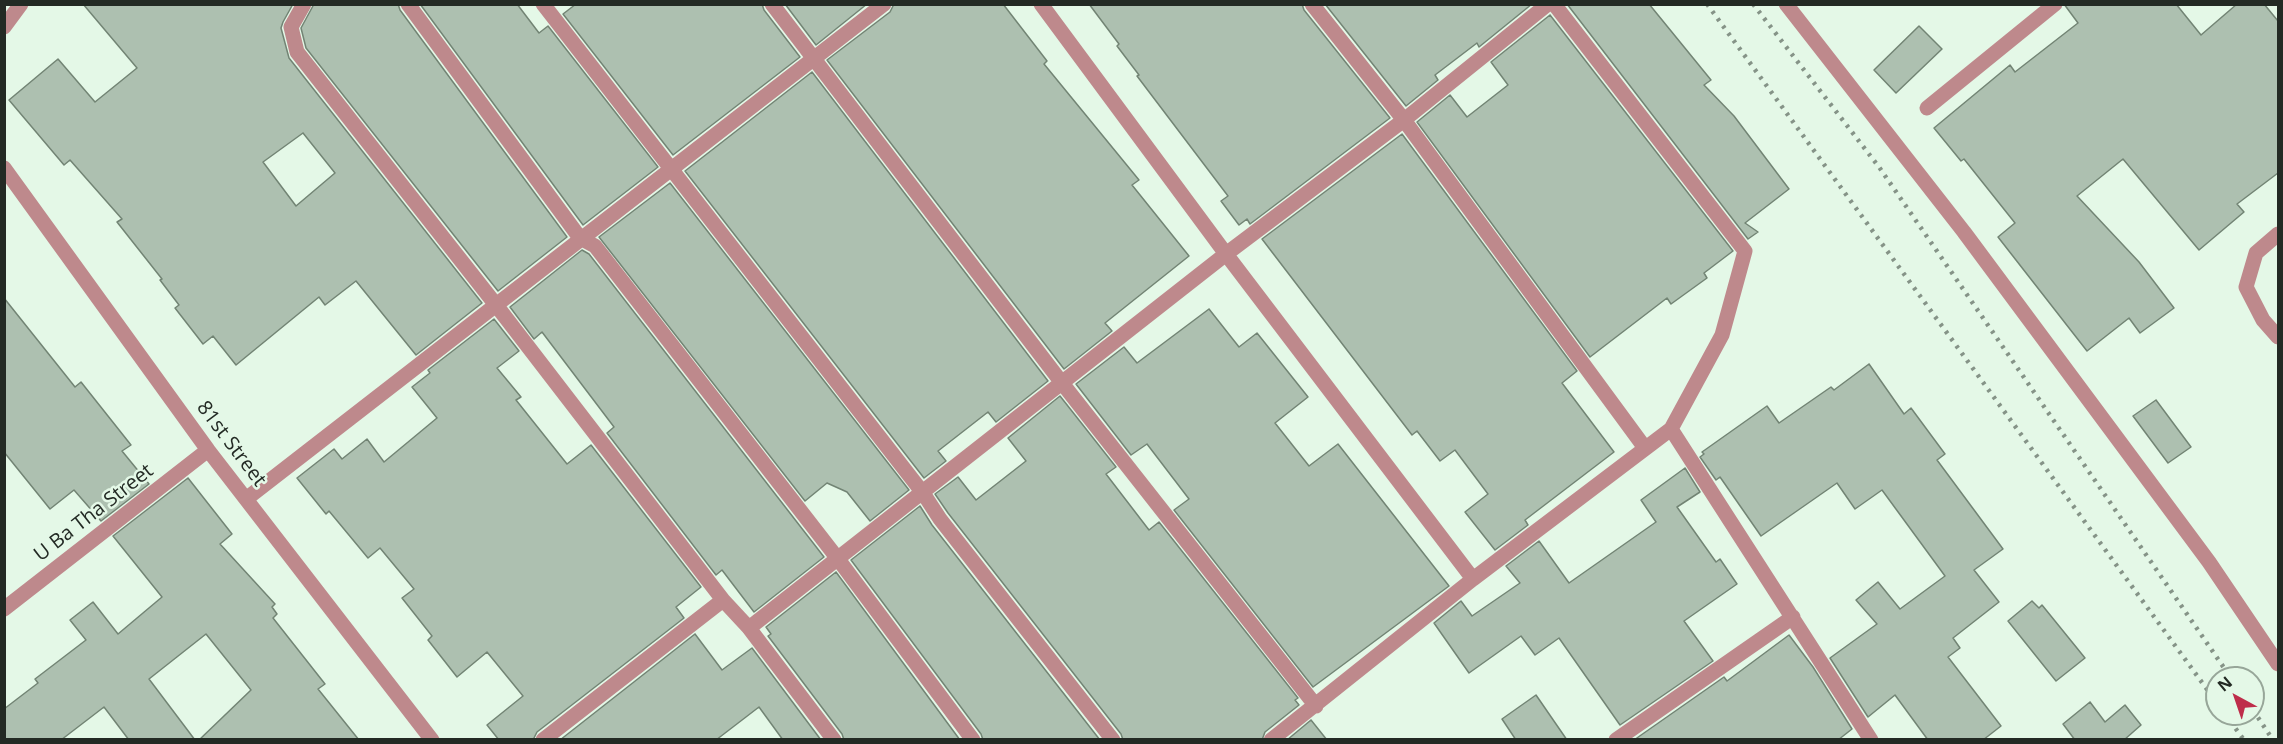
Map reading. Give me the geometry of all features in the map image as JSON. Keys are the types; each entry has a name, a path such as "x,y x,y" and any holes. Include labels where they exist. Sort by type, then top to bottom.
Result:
{"street":[{"path":"4,27 21,4"},
{"path":"304,4 291,27 297,52 496,305 723,600 749,628 834,740"},
{"path":"408,4 580,238 595,246 838,559 973,740"},
{"path":"543,4 1113,740"},
{"path":"772,4 1062,383 1316,706"},
{"path":"246,500 580,238 884,4"},
{"path":"1041,4 1226,254 1473,579"},
{"path":"1312,4 1404,120 1645,448"},
{"path":"749,628 1226,254 1404,120 1548,4"},
{"path":"1271,740 1473,579 1671,429 1722,335 1745,251 1554,4"},
{"path":"1786,4 1964,232 2209,562 2278,664"},
{"path":"1927,108 2055,4"},
{"name":"81st Street","path":"4,168 208,450 432,740"},
{"path":"2278,234 2256,253 2246,287 2263,320 2278,337"},
{"path":"1671,429 1871,740"},
{"name":"U Ba Tha Street","path":"4,609 208,450"},
{"path":"543,740 723,600"},
{"path":"1616,740 1793,617"}],"building":[{"path":"83,4 293,4 281,28 289,58 482,303 416,355 356,281 325,305 319,297 236,365 213,336 203,344 175,308 179,305 160,280 162,279 117,222 122,219 70,160 64,165 9,100 58,59 95,102 137,68","holes":["303,133 335,173 296,206 263,162"]},
{"path":"314,4 398,4 400,10 567,237 498,291 306,48 301,28"},
{"path":"420,4 517,4 539,33 548,26 658,167 583,225"},
{"path":"576,4 762,4 764,10 800,57 673,155 563,14"},
{"path":"785,4 867,4 816,45"},
{"path":"894,4 1003,4 1047,61 1044,64 1139,180 1132,185 1189,256 1105,323 1112,331 1064,369 827,60 890,12"},
{"path":"1089,4 1302,4 1304,10 1390,118 1250,224 1247,219 1239,225 1221,201 1228,196 1137,76 1139,75 1117,46 1119,44"},
{"path":"1325,4 1532,4 1479,47 1477,43 1435,75 1438,80 1406,106"},
{"path":"1567,4 1649,4 1711,80 1704,85 1734,116 1789,189 1745,223 1758,232 1748,239"},
{"path":"2064,4 2176,4 2201,35 2237,4 2264,4 2278,21 2278,173 2237,204 2244,212 2199,250 2123,159 2077,196 2139,262 2174,308 2140,333 2129,318 2087,351 1998,237 2015,223 1964,159 1961,161 1934,128 2010,65 2015,72 2078,23"},
{"path":"1550,15 1733,251 1704,273 1707,278 1671,304 1667,298 1590,357 1417,122 1450,95 1467,117 1508,85 1491,62"},
{"path":"1919,26 1942,49 1896,93 1874,70"},
{"path":"812,72 1048,381 996,422 988,412 938,451 946,461 924,478 685,171"},
{"path":"1402,134 1577,371 1562,383 1614,452 1525,520 1528,525 1495,550 1465,512 1488,494 1455,450 1440,461 1417,431 1412,435 1262,239"},
{"path":"670,183 909,490 870,521 847,492 827,483 805,501 599,237"},
{"path":"582,250 589,254 824,557 754,612 722,570 716,575 607,433 614,427 542,332 534,339 510,307"},
{"path":"4,298 75,387 81,382 131,445 122,451 149,484 101,521 74,490 50,509 4,452"},
{"path":"1209,309 1239,347 1257,333 1308,397 1275,423 1309,466 1338,444 1449,586 1313,687 1174,510 1189,499 1147,444 1131,455 1076,384 1124,347 1137,363"},
{"path":"494,319 519,351 497,368 521,397 516,400 567,464 591,445 701,587 676,607 684,618 537,732 533,740 499,740 487,725 523,696 487,652 457,677 428,640 432,636 402,598 414,589 380,548 368,558 329,511 326,514 297,478 334,449 342,459 367,439 384,462 437,418 412,387 430,373 428,370"},
{"path":"1869,364 1904,414 1911,408 1945,454 1937,460 2003,549 1974,570 1999,602 1953,638 1960,648 1948,657 2001,726 1983,740 1928,740 1895,695 1868,717 1830,658 1877,624 1856,600 1878,582 1900,609 1945,576 1882,490 1855,509 1837,483 1761,536 1720,477 1716,480 1700,457 1704,454 1702,452 1767,406 1779,423 1831,387 1834,390"},
{"path":"1060,396 1116,467 1106,474 1149,530 1159,522 1298,698 1295,700 1299,705 1265,732 1262,740 1123,740 1121,734 935,494 958,477 976,500 1026,461 1008,438"},
{"path":"2156,400 2191,447 2168,463 2133,416"},
{"path":"1685,468 1700,492 1677,507 1716,562 1720,559 1737,584 1684,621 1713,661 1620,725 1559,638 1535,655 1521,636 1469,673 1434,623 1461,601 1472,616 1520,583 1506,566 1539,541 1569,583 1656,522 1641,500"},
{"path":"188,478 232,534 220,544 275,604 272,607 277,614 273,618 325,684 318,689 359,740 199,740 251,690 206,634 149,679 195,740 129,740 104,707 61,740 4,740 4,709 38,683 35,679 86,640 70,620 93,602 118,634 162,597 113,536"},
{"path":"920,506 932,525 1100,740 983,740 981,734 851,560"},
{"path":"836,572 960,740 844,740 842,734 768,636 771,634 766,627"},
{"path":"2032,601 2039,608 2042,605 2085,658 2056,681 2008,621"},
{"path":"695,634 722,670 752,648 821,740 783,740 759,707 716,740 560,740"},
{"path":"1789,635 1813,667 1852,729 1838,740 1634,740 1724,677 1727,681"},
{"path":"1536,695 1567,740 1516,740 1502,719"},
{"path":"2090,702 2105,722 2125,705 2141,725 2124,740 2075,740 2063,724"},
{"path":"1311,720 1327,740 1287,740"}],"railway":[{"path":"1707,4 2205,687"},
{"path":"1753,4 1879,167 2223,666"},
{"path":"2234,726 2244,740"},
{"path":"2264,726 2273,740"}]}
